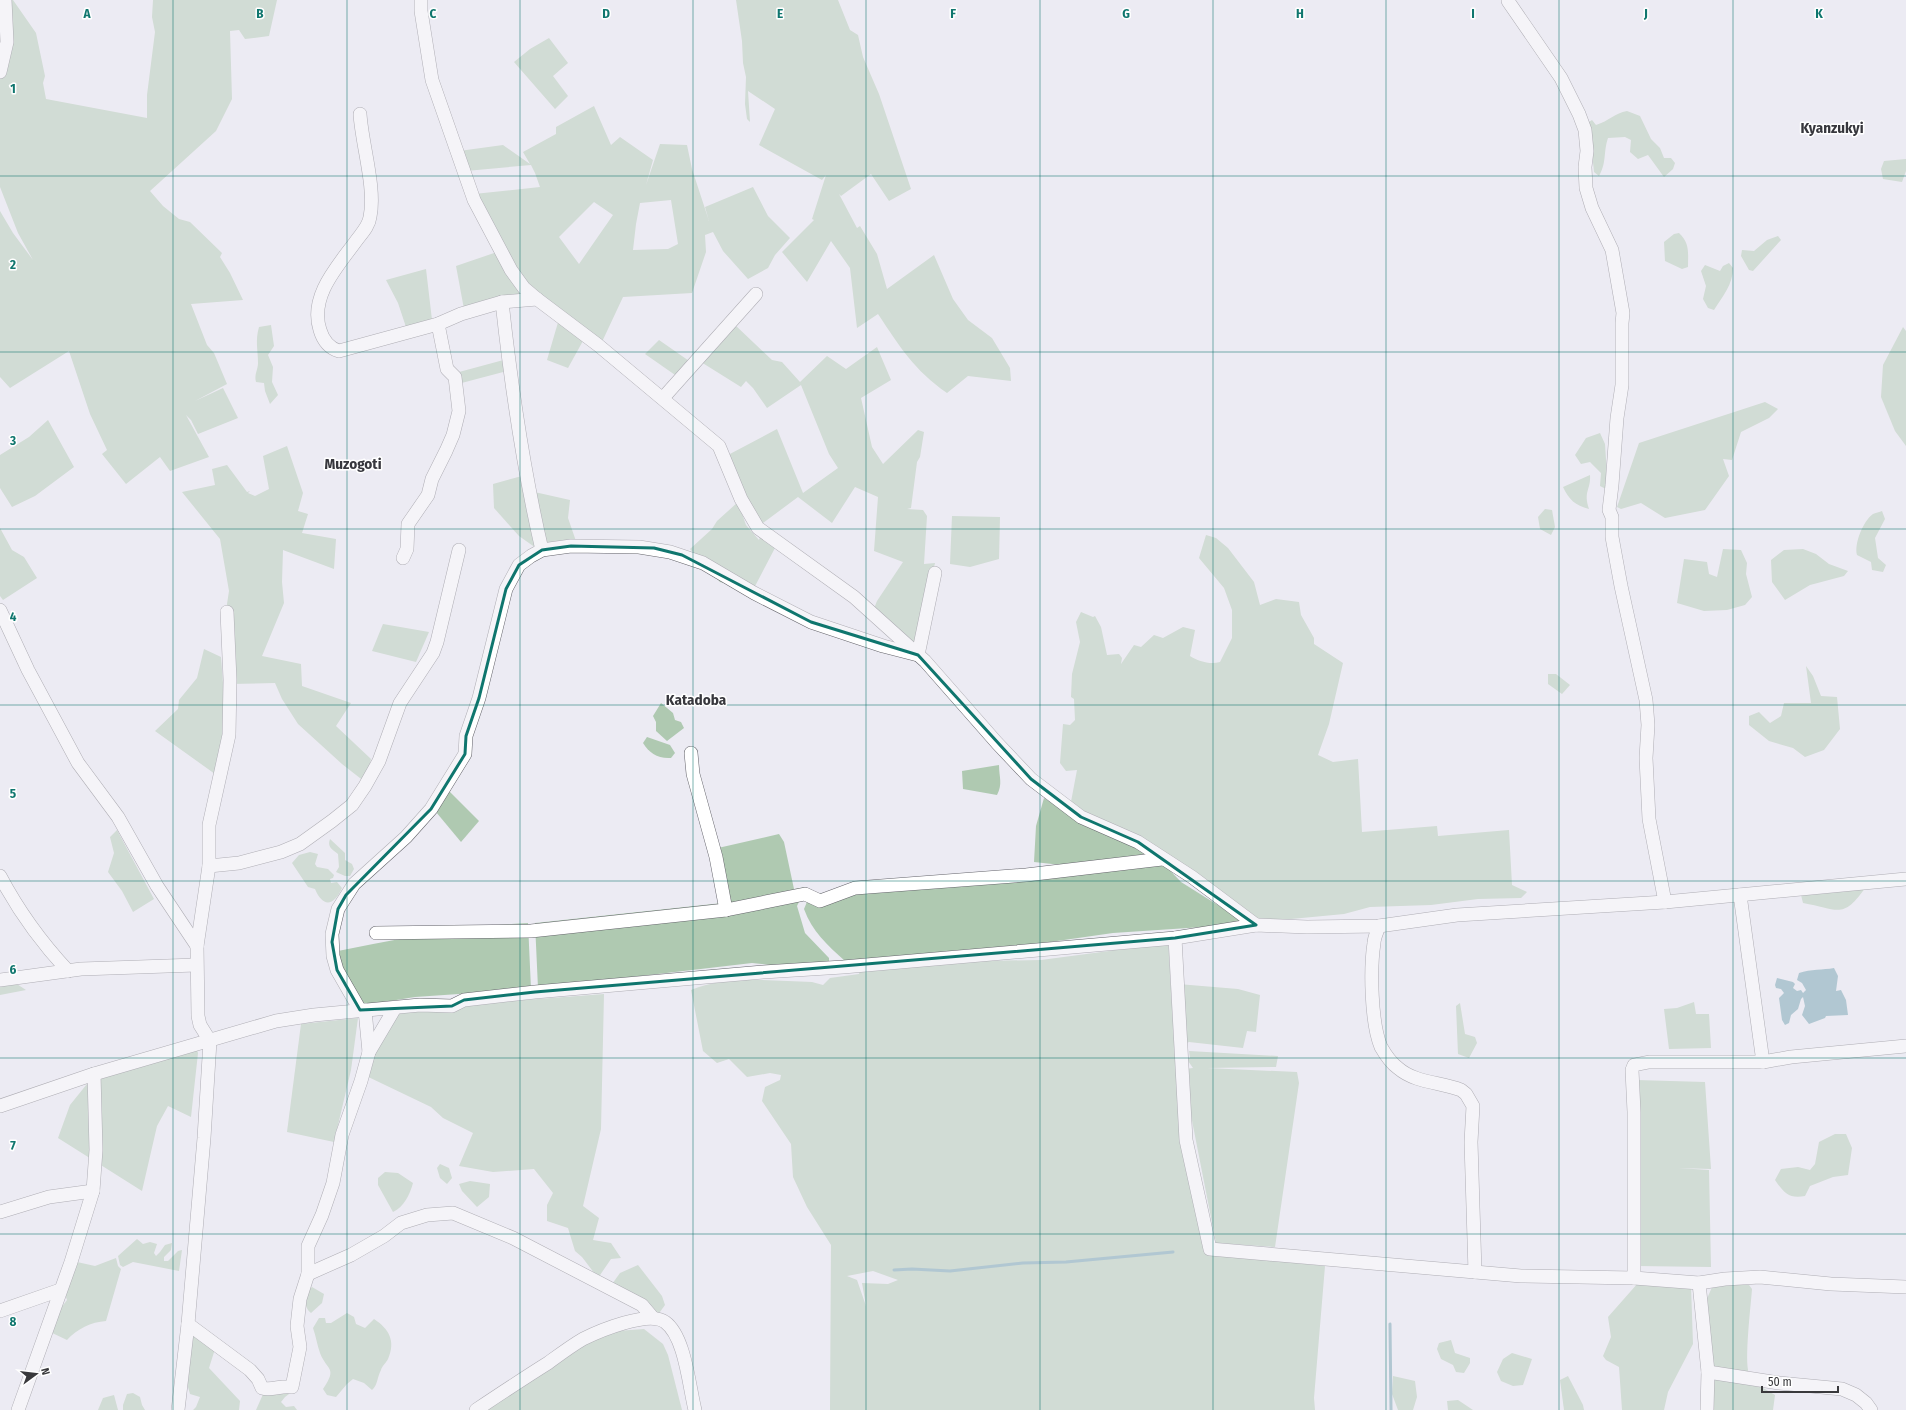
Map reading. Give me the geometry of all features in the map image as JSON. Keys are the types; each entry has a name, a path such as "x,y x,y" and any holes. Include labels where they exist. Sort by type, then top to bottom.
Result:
{"street":[{"path":"0,72 7,42 5,0"},
{"path":"421,0 428,59 439,103 474,200 511,270 524,288 598,345 663,398 720,448 741,499 758,528 854,597 918,655 1031,780 1081,817 1138,842 1192,877 1256,925"},
{"path":"1508,2 1560,78 1579,114 1585,130 1587,151 1585,167 1586,188 1592,208 1612,250 1623,313 1622,386 1616,418 1609,510 1612,517 1612,537 1621,586 1646,700 1648,725 1646,758 1649,819 1665,902"},
{"path":"360,114 371,195 370,218 364,230 337,266 322,292 317,308 318,326 326,343 340,351 438,324 461,314 507,301 537,299"},
{"path":"511,270 507,301 513,393 529,495 542,550"},
{"path":"663,398 756,294"},
{"path":"403,558 407,549 408,524 428,495 432,479 453,435 459,411 455,377 447,369 438,324"},
{"path":"369,1052 362,1010 346,989 335,963 332,942 338,909 354,884 406,837 431,808 465,754 466,736 479,698 506,589 519,565 542,550 571,546 654,548 703,563 754,593 811,622 884,646 918,655"},
{"path":"209,866 239,863 281,852 300,844 352,805 365,786 378,761 400,703 433,653 459,550"},
{"path":"918,655 935,574"},
{"path":"0,610 28,670 78,763 118,817 157,886 197,946"},
{"path":"178,1410 188,1324 204,1138 210,1041 200,1025 198,1016 196,966 197,946 209,866 209,825 229,735 230,680 227,612"},
{"path":"691,752 693,774 716,857 726,910"},
{"path":"376,933 518,932 726,910 804,894 820,901 855,888 1026,875 1162,858"},
{"path":"0,876 30,927 68,971"},
{"path":"0,1106 94,1074 276,1021 362,1010 420,1005 452,1006 464,1000 755,972 844,967 1174,938 1256,925 1307,927 1379,926 1457,915 1665,902 1906,878"},
{"path":"1740,895 1763,1062"},
{"path":"1379,926 1374,942 1372,976 1376,1029 1381,1046 1389,1059 1399,1069 1420,1080 1461,1090 1466,1094 1473,1106 1472,1149 1476,1272"},
{"path":"1174,938 1186,1140 1210,1249 1476,1272 1561,1277 1634,1278 1699,1283 1725,1279 1760,1277 1832,1284 1906,1287"},
{"path":"0,980 68,971 155,965 196,966"},
{"path":"188,1324 250,1370 258,1379 262,1388 272,1389 285,1386 292,1387 300,1346 297,1326 300,1306 308,1274 308,1246 322,1216 332,1183 342,1135 361,1081 369,1052 395,1008"},
{"path":"1634,1278 1634,1112 1632,1070 1634,1065 1641,1062 1763,1062 1791,1057 1906,1046"},
{"path":"18,1410 93,1191 96,1150 94,1074"},
{"path":"0,1212 49,1197 93,1191"},
{"path":"308,1274 351,1255 384,1236 401,1223 427,1215 453,1213 512,1238 642,1306 653,1318"},
{"path":"1699,1283 1708,1372 1707,1410"},
{"path":"0,1311 60,1290"},
{"path":"476,1410 582,1340 620,1324 653,1318 665,1322 676,1337 681,1348 695,1410"},
{"path":"1708,1372 1778,1383 1842,1389 1856,1395 1866,1403 1871,1410"}],"highlighted area":[{"path":"571,546 654,548 682,555 811,622 918,655 1031,779 1081,817 1138,842 1256,925 1175,938 535,992 464,1000 452,1006 360,1010 337,970 332,942 338,909 346,895 431,809 465,754 466,736 479,698 506,589 519,565 542,550"}],"green space":[{"path":"0,0 13,0 36,33 45,76 43,83 46,99 147,118 147,95 155,32 152,17 153,0 277,0 269,36 245,39 239,30 230,31 232,99 216,131 150,191 163,206 179,219 190,222 222,253 220,257 230,273 243,300 191,304 207,345 214,353 227,384 195,401 223,388 238,418 198,434 191,420 186,415 209,457 170,471 160,457 126,484 102,454 107,450 90,414 69,351 10,388 0,377 0,211 13,233 33,260 18,233 0,187 0,63 2,57"},
{"path":"736,0 838,0 850,30 858,35 863,57 879,94 911,189 889,201 871,174 841,196 839,194 857,228 860,226 877,254 887,289 934,255 953,299 968,320 992,338 1010,368 1011,381 968,376 947,393 916,367 878,314 857,328 850,268 831,241 807,282 782,252 814,220 812,219 826,175 822,180 759,145 775,109 748,91 750,122 747,119 745,104 746,77"},
{"path":"549,38 568,63 553,76 568,96 555,109 514,62 530,49"},
{"path":"594,106 611,145 620,137 653,160 646,185 660,144 687,145 692,169 709,221 705,207 753,187 768,216 790,238 775,255 768,268 748,279 723,251 713,232 705,235 706,252 692,293 623,297 601,344 524,286 474,194 540,187 531,165 466,171 459,151 503,145 530,164 523,152 556,134 556,127","holes":["671,200 678,244 668,249 633,250 640,203","594,202 613,215 579,264 559,237"]},
{"path":"1627,111 1640,116 1651,139 1660,148 1664,158 1671,158 1675,163 1673,169 1664,177 1648,155 1638,159 1630,152 1631,140 1625,137 1608,138 1604,162 1599,176 1594,172 1589,122 1592,120 1596,125 1619,113"},
{"path":"1906,159 1906,171 1902,182 1883,179 1881,169 1884,161"},
{"path":"1679,233 1687,244 1688,253 1688,267 1682,269 1665,261 1664,242 1674,234"},
{"path":"1778,236 1781,240 1753,271 1749,270 1741,256 1742,250 1754,251 1767,240"},
{"path":"497,252 531,296 464,309 456,266"},
{"path":"1729,263 1733,268 1733,274 1729,285 1714,310 1708,308 1703,299 1706,286 1701,271 1705,265 1720,271 1723,266"},
{"path":"426,269 432,320 406,327 398,303 386,280"},
{"path":"559,319 584,339 568,368 547,360"},
{"path":"734,324 772,360 782,362 800,382 827,356 846,369 877,347 891,380 861,398 872,447 883,464 918,430 924,432 920,457 917,462 911,508 907,509 923,510 927,516 924,564 935,563 916,650 873,611 877,601 903,562 874,551 878,497 855,487 832,523 798,497 759,526 728,455 777,429 803,493 838,468 829,454 801,385 767,408 753,388 746,381 741,387 701,362"},
{"path":"271,325 274,346 268,355 273,367 272,382 278,395 270,404 265,391 264,383 256,382 255,377 258,365 257,341 259,327"},
{"path":"1903,327 1906,331 1906,446 1895,431 1881,397 1883,365"},
{"path":"659,340 692,363 678,377 645,354"},
{"path":"515,357 507,371 454,385 448,375"},
{"path":"1765,402 1778,409 1769,418 1741,432 1732,460 1723,459 1729,476 1705,510 1665,518 1641,503 1621,509 1617,507 1639,443"},
{"path":"48,420 74,467 35,496 12,507 0,488 0,455 29,437"},
{"path":"1600,433 1605,444 1608,490 1600,486 1601,473 1590,462 1581,464 1575,455 1586,438"},
{"path":"287,446 303,493 298,511 308,514 302,533 336,539 334,569 283,550 282,582 284,603 262,656 301,664 302,686 351,703 336,726 371,759 365,782 342,764 298,724 282,699 275,683 230,684 225,617 229,591 220,539 182,492 215,485 212,469 227,465 247,492 250,491 248,493 255,496 269,489 263,456"},
{"path":"1590,475 1587,494 1589,509 1580,506 1573,501 1563,487"},
{"path":"522,476 536,548 519,536 494,508 493,484"},
{"path":"530,491 570,500 568,518 577,544 544,547"},
{"path":"738,502 746,525 759,540 760,537 776,546 753,590 720,582 690,549"},
{"path":"1545,509 1552,510 1555,527 1551,535 1540,529 1538,517"},
{"path":"1882,511 1885,519 1875,538 1878,558 1886,565 1883,572 1872,570 1871,562 1857,555 1856,550 1860,533 1869,517"},
{"path":"952,516 1000,517 999,559 970,567 950,564"},
{"path":"0,528 12,550 24,557 37,578 3,600 0,596"},
{"path":"1206,535 1216,538 1228,548 1254,582 1260,605 1276,599 1299,602 1301,615 1314,638 1314,644 1343,663 1329,724 1318,755 1333,762 1358,759 1362,832 1437,826 1438,836 1509,830 1512,885 1527,892 1521,898 1478,899 1431,905 1370,907 1344,914 1258,922 1070,807 1077,770 1066,771 1060,763 1063,724 1070,725 1075,720 1074,699 1071,697 1072,674 1080,642 1076,622 1081,612 1093,617 1095,616 1101,627 1107,655 1119,654 1122,658 1121,664 1134,645 1141,647 1154,635 1163,638 1183,627 1195,630 1190,656 1204,662 1220,662 1232,638 1232,610 1224,588 1199,558"},
{"path":"1723,549 1741,550 1747,563 1746,574 1752,597 1745,605 1727,610 1704,611 1677,603 1684,559 1707,562 1709,574 1717,577"},
{"path":"1803,549 1816,554 1829,564 1848,571 1844,576 1810,585 1785,600 1772,582 1771,560 1784,550"},
{"path":"383,624 429,632 416,662 372,651"},
{"path":"204,649 221,657 225,708 223,733 215,774 155,731 178,709 179,700 197,678"},
{"path":"1806,666 1813,676 1821,696 1837,697 1840,729 1824,750 1805,757 1793,748 1769,741 1749,725 1749,716 1759,712 1770,723 1781,716 1784,703 1811,703"},
{"path":"1548,674 1556,674 1570,685 1562,694 1548,684"},
{"path":"661,703 673,713 675,720 681,722 684,728 667,741 656,731 656,722 653,716"},
{"path":"647,737 670,745 675,753 671,758 654,755 643,743"},
{"path":"999,765 1000,784 997,795 963,789 962,771"},
{"path":"446,788 479,821 461,842 431,806"},
{"path":"1044,798 1080,821 1155,856 1061,865 1034,862 1036,826"},
{"path":"117,830 154,899 133,912 122,891 108,872 114,853 110,837"},
{"path":"779,834 784,842 794,889 806,887 797,906 805,933 829,958 829,961 822,964 770,965 752,963 538,988 535,923 722,903 718,848"},
{"path":"330,839 345,853 345,860 352,864 354,869 350,876 345,876 336,872 339,867 338,854 330,846"},
{"path":"310,852 318,854 315,864 317,867 328,869 334,875 333,878 330,879 331,883 337,882 342,888 336,898 332,901 325,902 321,899 315,889 308,887 292,863 299,855"},
{"path":"1161,861 1181,882 1248,924 1113,933 1022,946 960,950 845,961 816,931 804,909 809,897 822,893"},
{"path":"1868,884 1853,903 1840,910 1803,903 1801,895"},
{"path":"528,923 531,989 415,997 359,1006 328,953 452,930"},
{"path":"1168,939 1176,1071 1208,1254 1325,1266 1314,1398 1315,1410 830,1410 831,1245 807,1207 793,1177 791,1144 762,1101 765,1087 780,1080 781,1075 770,1073 747,1077 729,1059 717,1063 703,1051 691,990 720,982 750,980 812,982 823,985 830,978 859,974 860,970 979,961 1041,960 1109,951","holes":["873,1271 898,1280 888,1284 862,1283 866,1306 857,1280 847,1276"]},
{"path":"0,973 26,990 0,995"},
{"path":"1178,984 1238,989 1260,995 1256,1032 1247,1031 1243,1048 1189,1042 1185,1044"},
{"path":"604,994 601,1129 583,1206 599,1218 593,1240 611,1243 621,1258 611,1259 598,1278 582,1257 575,1251 568,1228 547,1221 547,1205 553,1193 534,1169 493,1172 459,1166 473,1133 443,1118 431,1107 360,1073 366,1056 403,1009"},
{"path":"1694,1002 1696,1014 1709,1014 1711,1048 1669,1049 1664,1009 1677,1008"},
{"path":"1460,1003 1465,1034 1475,1037 1477,1043 1469,1058 1458,1054 1456,1006"},
{"path":"358,1018 351,1070 334,1142 287,1132 301,1024"},
{"path":"196,1047 198,1053 191,1117 168,1106 157,1126 142,1191 58,1138 70,1105 91,1079"},
{"path":"1189,1051 1278,1056 1276,1067 1207,1068 1297,1072 1299,1083 1275,1247 1216,1243 1186,1090 1185,1069 1193,1068 1186,1058 1190,1058"},
{"path":"1636,1080 1705,1082 1711,1169 1678,1168 1709,1170 1711,1267 1637,1266"},
{"path":"1835,1134 1846,1134 1852,1148 1848,1175 1833,1177 1810,1186 1805,1196 1795,1197 1784,1192 1775,1180 1781,1169 1798,1167 1810,1170 1815,1164 1819,1142"},
{"path":"440,1164 449,1168 452,1178 447,1184 440,1178 437,1168"},
{"path":"385,1172 398,1173 413,1183 406,1200 397,1210 393,1212 378,1185 378,1178"},
{"path":"470,1181 490,1184 489,1197 477,1207 462,1191 459,1184"},
{"path":"137,1239 143,1244 150,1242 157,1244 154,1253 156,1256 165,1245 172,1243 171,1250 164,1257 164,1261 168,1261 178,1251 182,1250 179,1271 133,1262 123,1267 120,1265 118,1256"},
{"path":"116,1258 118,1266 121,1269 106,1321 85,1327 67,1340 48,1331 52,1320 67,1300 63,1288 77,1262 95,1266"},
{"path":"638,1265 662,1296 665,1305 657,1316 607,1291 620,1273"},
{"path":"1638,1283 1691,1286 1693,1344 1668,1392 1664,1410 1622,1410 1619,1367 1606,1360 1603,1356 1611,1337 1608,1317"},
{"path":"1721,1283 1749,1285 1752,1289 1747,1346 1749,1373 1760,1386 1775,1395 1773,1410 1709,1410 1705,1303 1713,1285"},
{"path":"312,1287 324,1294 322,1303 311,1313 307,1309 305,1298 306,1292"},
{"path":"347,1313 354,1317 356,1324 365,1328 374,1319 387,1331 390,1336 391,1347 388,1359 372,1390 364,1383 353,1379 336,1397 327,1395 323,1389 330,1377 330,1370 320,1353 313,1328 319,1318 325,1318 326,1323 331,1323"},
{"path":"644,1329 663,1344 668,1355 682,1410 478,1410 563,1352 617,1331"},
{"path":"188,1330 215,1349 209,1368 240,1401 239,1410 193,1410 196,1407 200,1397 190,1394 186,1380"},
{"path":"1451,1340 1455,1353 1470,1358 1470,1363 1464,1373 1456,1372 1453,1365 1441,1359 1437,1349 1439,1343"},
{"path":"1512,1353 1532,1359 1523,1385 1513,1386 1501,1381 1497,1372 1503,1359"},
{"path":"1393,1376 1415,1381 1417,1397 1413,1410 1398,1410 1392,1394"},
{"path":"1568,1376 1583,1405 1584,1410 1564,1410 1560,1380"},
{"path":"293,1391 281,1402 286,1407 294,1406 297,1410 256,1410 264,1392"},
{"path":"133,1393 140,1397 145,1410 123,1410 123,1405 127,1394"},
{"path":"114,1395 118,1410 98,1410 103,1398"},
{"path":"1458,1400 1473,1410 1448,1410 1447,1401"}],"water":[{"path":"1834,968 1838,976 1836,991 1841,990 1846,1000 1848,1015 1826,1016 1825,1018 1809,1024 1802,1015 1805,1006 1803,997 1798,1009 1791,1015 1789,1023 1785,1025 1782,1020 1779,998 1784,993 1781,989 1776,988 1775,985 1777,978 1793,982 1795,984 1793,988 1797,991 1801,990 1803,993 1806,990 1802,983 1797,980 1799,973"}],"waterway":[{"path":"894,1270 912,1269 950,1271 1023,1263 1066,1262 1173,1252"},
{"path":"1390,1324 1391,1410"}],"district":[{"name":"Kyanzukyi","path":"1832,128"},
{"name":"Muzogoti","path":"353,464"},
{"name":"Katadoba","path":"696,700"}]}
